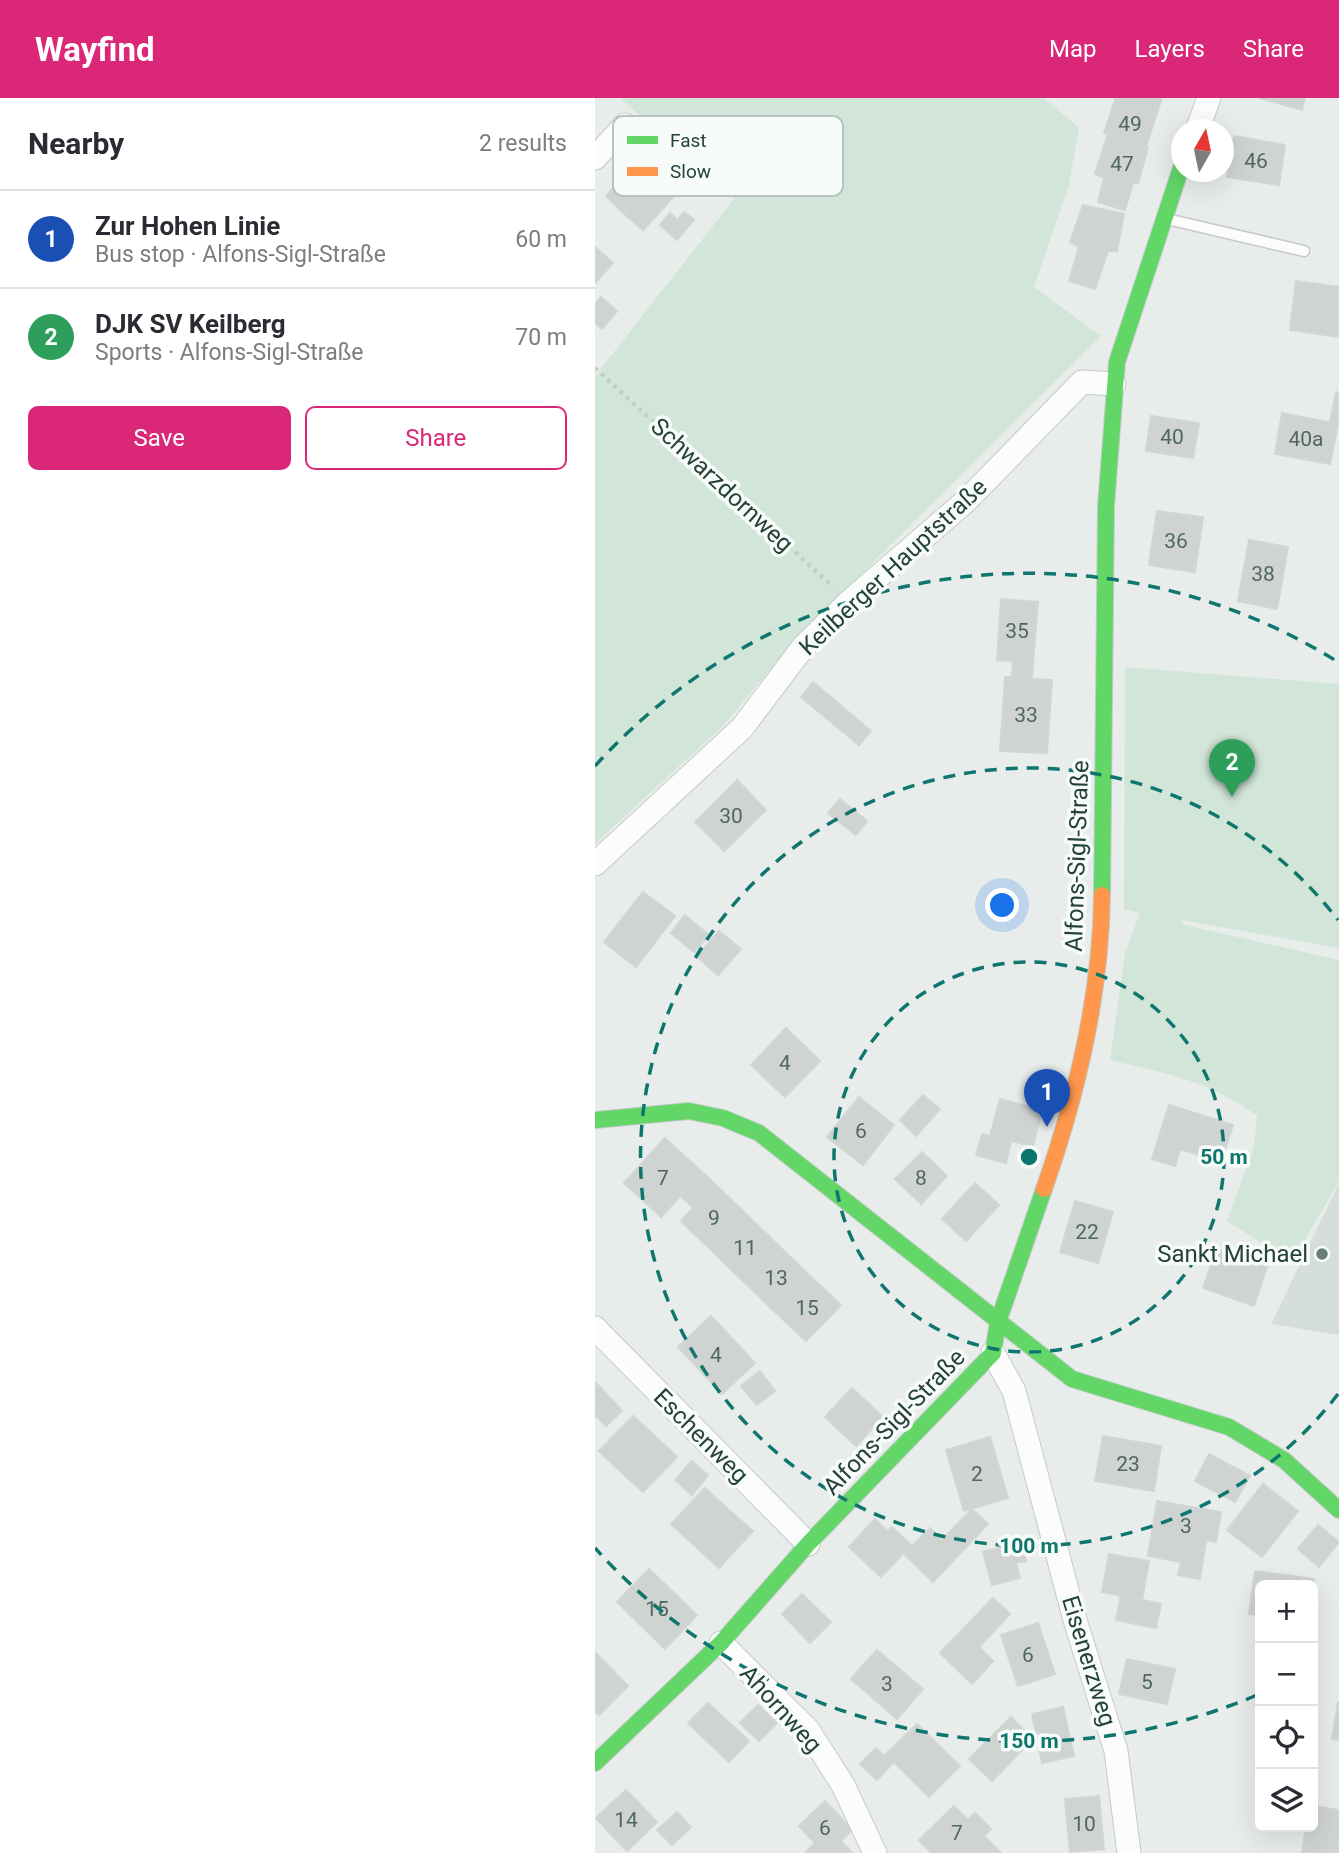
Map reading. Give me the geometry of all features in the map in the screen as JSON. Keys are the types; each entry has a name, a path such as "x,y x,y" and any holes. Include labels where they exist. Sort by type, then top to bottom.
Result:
{"street":[{"path":"1201,119 1209,98"},
{"path":"595,158 613,138"},
{"path":"1115,373 1176,182"},
{"name":"Keilberger Hauptstraße","path":"595,864 742,728 804,646 849,602 967,500 1082,382 1115,373"},
{"name":"Alfons-Sigl-Straße","path":"595,1763 721,1643 808,1544 993,1353 998,1322 1067,1124 1084,1056 1100,929 1106,506 1115,373"},
{"path":"595,1120 689,1111 723,1118 759,1133 1072,1379 1229,1427 1284,1460 1339,1510"},
{"name":"Eschenweg","path":"595,1328 808,1544"},
{"name":"Eisenerzweg","path":"993,1353 1014,1391 1075,1620 1116,1751 1129,1853"},
{"name":"Ahornweg","path":"721,1643 807,1730 843,1785 876,1853"}],"lane":[{"path":"1164,218 1304,251"}],"path":[{"name":"Schwarzdornweg","path":"595,368 849,602"}],"shaded area":[{"name":"Sankt Michael","path":"1339,1183 1339,1335 1271,1324"}],"green space":[{"path":"620,98 1044,98 1079,128 1069,185 1034,287 1101,336 792,643 724,725 595,844 595,376 734,199 731,196 843,196 843,116 640,116"},
{"path":"1125,667 1339,684 1339,948 1181,920 1185,925 1339,960 1339,1181 1297,1254 1277,1253 1227,1221 1254,1147 1257,1116 1205,1086 1110,1060 1125,953 1140,913 1124,909"}],"building":[{"path":"1116,98 1162,98 1156,116 1114,103"},
{"path":"1259,98 1305,98 1302,110"},
{"path":"1114,103 1156,116 1146,147 1104,133"},
{"path":"1108,134 1148,148 1138,183 1133,183 1125,210 1098,202 1104,178 1095,174"},
{"path":"1234,136 1285,145 1279,185 1234,178"},
{"path":"613,188 613,196 639,196 623,213 606,196"},
{"path":"639,196 674,196 643,230 623,213"},
{"path":"1083,205 1124,214 1117,251 1108,251 1095,289 1069,281 1079,247 1070,242"},
{"path":"684,212 694,220 677,240 668,232"},
{"path":"670,213 678,220 668,232 660,225"},
{"path":"595,247 613,263 595,283"},
{"path":"1296,281 1339,287 1339,337 1290,330"},
{"path":"601,297 617,311 602,329 595,323 595,304"},
{"path":"1336,392 1339,393 1339,424 1330,422"},
{"path":"1282,413 1338,424 1330,464 1275,454"},
{"path":"1151,416 1199,423 1193,458 1146,451"},
{"path":"1157,511 1203,517 1195,572 1149,565"},
{"path":"1249,540 1288,547 1277,609 1238,601"},
{"path":"1001,599 1038,602 1033,663 997,660"},
{"path":"1013,662 1033,663 1032,679 1052,680 1047,753 1000,751 1005,677 1012,677"},
{"path":"813,682 871,731 859,745 801,697"},
{"path":"737,780 766,810 724,851 695,822"},
{"path":"840,799 867,821 856,835 828,813"},
{"path":"643,892 675,916 636,967 604,942"},
{"path":"685,915 709,935 694,952 671,933"},
{"path":"719,931 741,949 718,975 697,957"},
{"path":"786,1028 820,1061 785,1097 751,1065"},
{"path":"923,1095 940,1109 916,1136 900,1120"},
{"path":"859,1097 894,1125 863,1165 827,1137"},
{"path":"1000,1099 1042,1110 1033,1146 1011,1141 1006,1163 976,1155 982,1134 990,1136"},
{"path":"1169,1105 1233,1125 1221,1162 1180,1149 1175,1166 1152,1159"},
{"path":"665,1138 702,1172 661,1217 624,1183"},
{"path":"922,1152 947,1176 921,1204 895,1179"},
{"path":"702,1172 715,1184 694,1208 680,1196"},
{"path":"975,1183 999,1205 966,1241 942,1219"},
{"path":"715,1184 747,1215 712,1251 681,1221"},
{"path":"1075,1201 1113,1212 1098,1263 1060,1252"},
{"path":"747,1215 778,1245 743,1281 712,1251"},
{"path":"778,1245 809,1275 774,1311 743,1281"},
{"path":"1217,1249 1267,1267 1254,1306 1203,1288"},
{"path":"809,1275 841,1305 806,1341 774,1311"},
{"path":"711,1316 755,1363 722,1394 678,1347"},
{"path":"760,1371 775,1391 757,1405 741,1386"},
{"path":"595,1382 612,1400 595,1417"},
{"path":"852,1388 883,1417 856,1446 825,1417"},
{"path":"612,1400 622,1411 606,1426 596,1416"},
{"path":"633,1416 655,1436 621,1472 599,1451"},
{"path":"655,1436 677,1457 643,1492 621,1472"},
{"path":"1103,1436 1161,1446 1154,1491 1095,1481"},
{"path":"990,1437 1008,1498 964,1511 946,1450"},
{"path":"1209,1454 1250,1476 1235,1502 1195,1481"},
{"path":"692,1461 708,1475 692,1495 675,1480"},
{"path":"1263,1484 1298,1511 1262,1557 1227,1530"},
{"path":"705,1488 729,1510 696,1547 671,1524"},
{"path":"1157,1501 1221,1512 1216,1542 1206,1540 1200,1579 1178,1575 1181,1562 1148,1556"},
{"path":"972,1509 988,1524 933,1582 904,1554 930,1528 942,1540"},
{"path":"729,1510 753,1531 719,1568 696,1547"},
{"path":"875,1519 887,1531 892,1527 911,1545 881,1577 849,1547"},
{"path":"1318,1525 1339,1542 1319,1567 1298,1549"},
{"path":"1021,1542 1026,1561 1016,1563 1020,1578 992,1585 983,1552"},
{"path":"1109,1554 1149,1561 1142,1600 1102,1592"},
{"path":"649,1569 697,1615 665,1649 617,1602"},
{"path":"1255,1571 1314,1579 1255,1580 1255,1615 1249,1614"},
{"path":"802,1594 831,1622 810,1643 782,1614"},
{"path":"1121,1595 1161,1604 1156,1628 1116,1620"},
{"path":"993,1598 1010,1614 979,1647 993,1661 972,1684 940,1653"},
{"path":"1038,1623 1055,1674 1018,1686 1001,1635"},
{"path":"877,1650 923,1689 897,1719 851,1679"},
{"path":"595,1652 628,1686 599,1715 595,1711"},
{"path":"1127,1659 1175,1669 1167,1704 1119,1694"},
{"path":"1339,1702 1339,1740 1332,1739"},
{"path":"708,1703 749,1741 729,1762 688,1723"},
{"path":"758,1705 777,1723 759,1741 740,1723"},
{"path":"1063,1707 1074,1756 1042,1763 1032,1714"},
{"path":"1011,1717 1033,1739 992,1781 969,1759"},
{"path":"917,1724 960,1766 929,1797 894,1762 877,1780 860,1764 876,1748 884,1756"},
{"path":"626,1790 657,1822 627,1851 596,1818"},
{"path":"1099,1796 1104,1849 1070,1852 1065,1799"},
{"path":"825,1801 852,1830 841,1841 852,1853 805,1853 815,1843 799,1826"},
{"path":"954,1806 968,1820 975,1813 991,1829 984,1836 1001,1853 931,1853 919,1840"},
{"path":"1318,1807 1339,1810 1339,1853 1302,1853 1305,1832 1318,1832"},
{"path":"677,1812 691,1827 672,1845 657,1830"}],"traffic: fast":[{"path":"1102,895 1106,506 1117,362 1176,182"},
{"path":"595,1120 689,1111 723,1118 759,1133 1072,1379 1229,1427 1284,1460 1339,1510"},
{"path":"595,1763 721,1643 808,1544 993,1353 998,1322 1044,1189"}],"traffic: slow":[{"path":"1044,1189 1067,1117 1085,1044 1097,970 1102,895"}],"place":[{"name":"DJK SV Keilberg","path":"1232,797"},
{"name":"Zur Hohen Linie","path":"1047,1127"},
{"name":"Sankt Michael","path":"1322,1254"}]}
